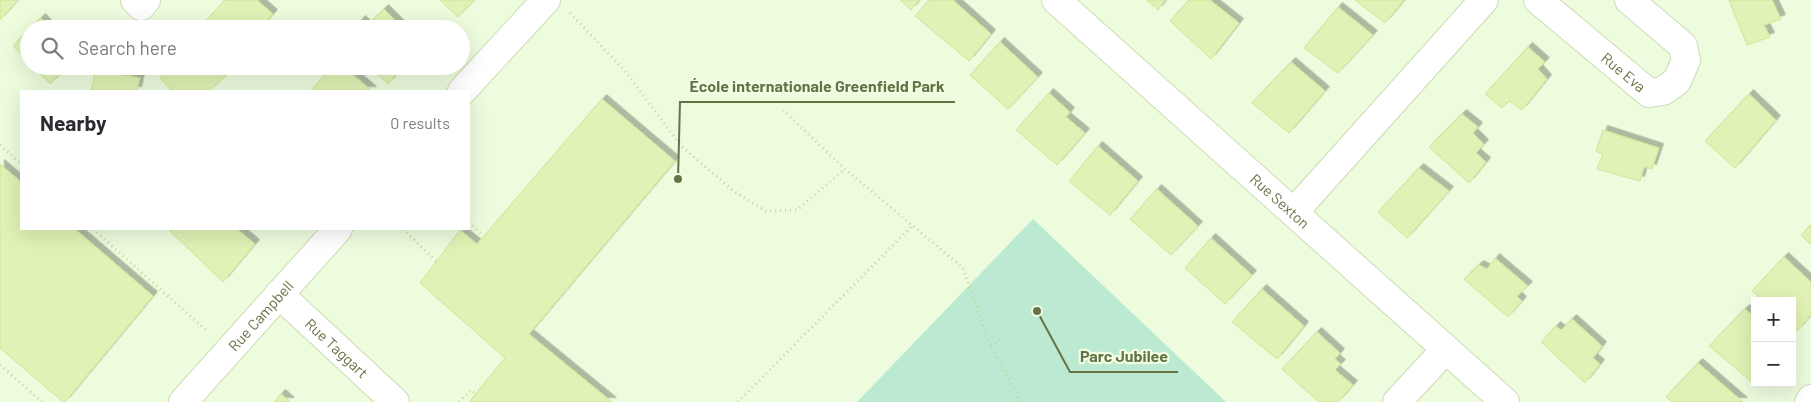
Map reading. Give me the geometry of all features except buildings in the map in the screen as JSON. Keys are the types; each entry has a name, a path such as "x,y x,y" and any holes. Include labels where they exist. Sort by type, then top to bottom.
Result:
{"street":[{"path":"134,0 140,6 146,0"},
{"name":"Rue Sexton","path":"1056,0 1505,402"},
{"path":"1294,212 1484,0"},
{"name":"Rue Eva","path":"1538,0 1649,93 1663,91 1677,81 1686,60 1683,46 1629,0"},
{"path":"463,90 555,4"},
{"name":"Rue Campbell","path":"183,402 337,230"},
{"name":"Rue Taggart","path":"279,294 395,402"},
{"path":"1397,402 1445,350"}],"path":[{"path":"555,4 625,71 681,146 735,192 766,211 797,210 845,169"},
{"path":"783,110 845,169 963,268 991,346 1021,402"},
{"path":"0,145 20,163"},
{"path":"470,223 484,236"},
{"path":"738,402 912,226"},
{"path":"94,230 228,350"},
{"path":"404,230 436,261"},
{"path":"991,346 1003,337"},
{"path":"0,365 42,402"},
{"path":"459,402 471,390 476,394"}],"green space":[{"path":"1033,219 1226,402 857,402"}],"place":[{"name":"École internationale Greenfield Park","path":"678,179"},
{"name":"Parc Jubilee","path":"1037,311"}]}
